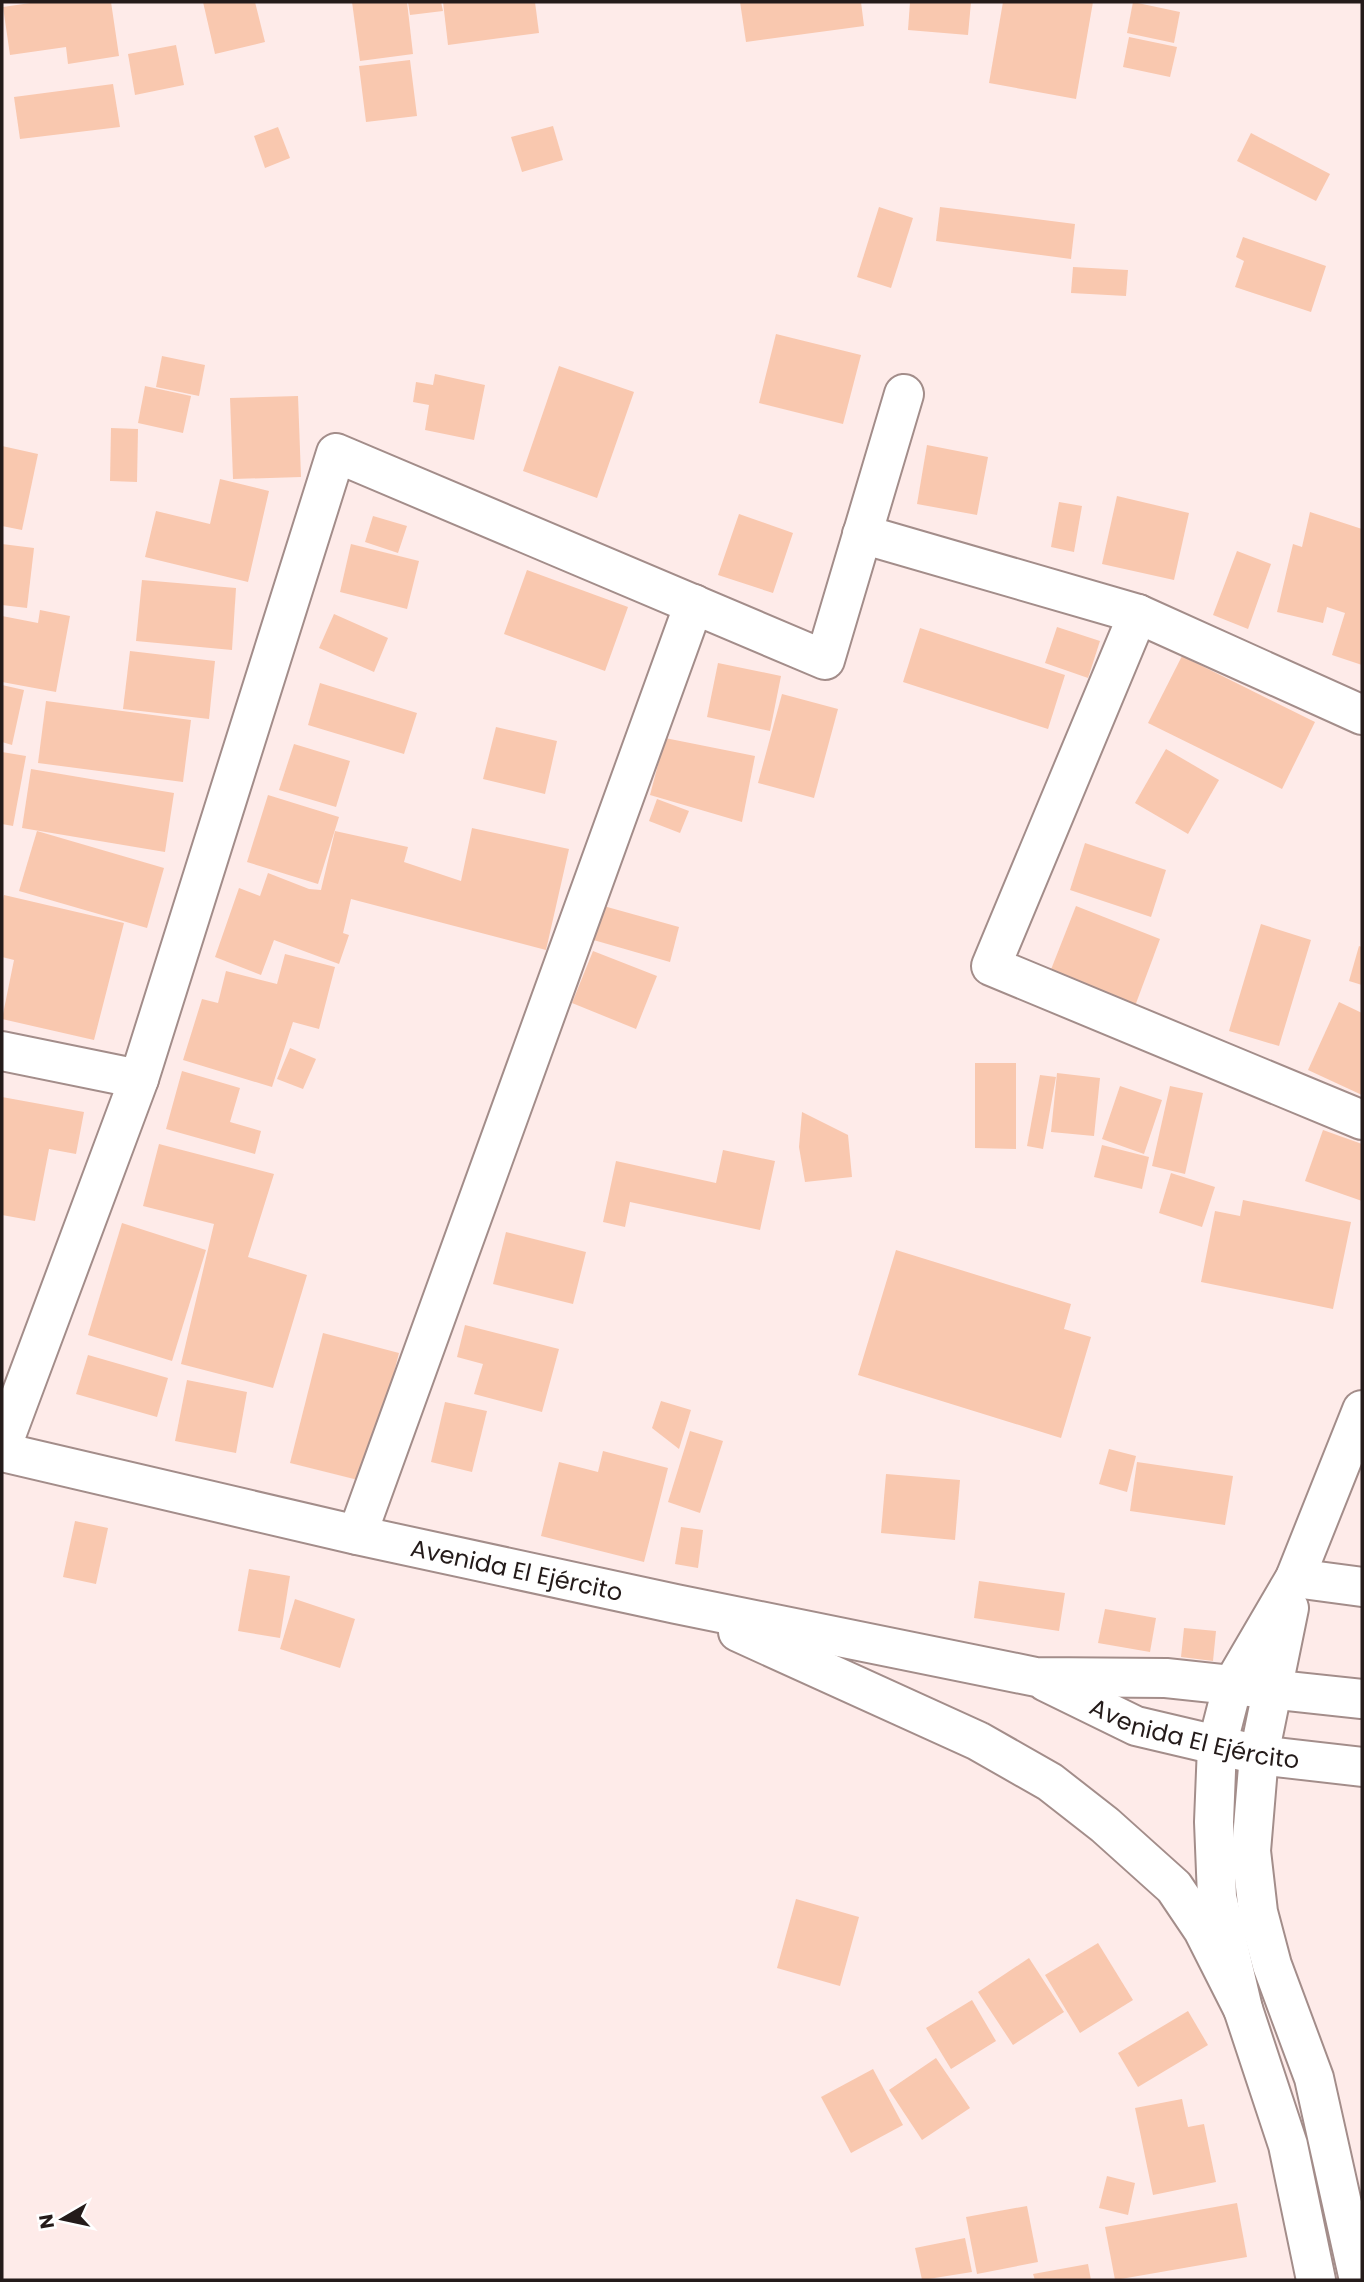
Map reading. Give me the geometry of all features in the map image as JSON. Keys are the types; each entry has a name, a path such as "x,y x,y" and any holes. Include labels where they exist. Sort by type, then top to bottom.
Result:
{"street":[{"path":"2,1446 139,1079 336,453 825,660 904,394"},
{"path":"862,534 1138,614 1362,715"},
{"path":"357,1535 694,604"},
{"path":"1138,614 991,966 1362,1120"},
{"path":"2,1051 139,1079"},
{"path":"1316,2280 1288,2145 1243,2009 1217,1897 1214,1822 1217,1746 1233,1684 1295,1578 1362,1410"},
{"name":"Avenida El Ejército","path":"2,1452 357,1535 676,1604 1036,1677 1166,1678 1362,1699"},
{"path":"1295,1578 1362,1587"},
{"path":"1295,1578 1259,1755 1251,1851 1258,1912 1272,1965 1314,2078 1360,2278"},
{"path":"676,1604 978,1741 1050,1782 1105,1825 1174,1887 1203,1930 1243,2009"},
{"name":"Avenida El Ejército","path":"1036,1677 1136,1726 1259,1755 1362,1767"}],"building":[{"path":"37,2 111,2 119,56 68,64 66,47 10,55 3,7"},
{"path":"203,2 255,2 265,42 215,54"},
{"path":"352,2 407,2 413,54 360,61"},
{"path":"408,2 441,2 443,11 410,15"},
{"path":"443,2 535,2 539,33 448,45"},
{"path":"740,2 861,2 864,26 746,42"},
{"path":"910,2 971,2 968,35 908,30"},
{"path":"1003,2 1093,2 1076,99 989,83"},
{"path":"1133,2 1180,12 1174,43 1127,33"},
{"path":"1129,37 1177,47 1170,77 1123,67"},
{"path":"176,45 184,85 135,95 128,54"},
{"path":"410,60 417,116 366,122 359,66"},
{"path":"113,84 120,127 20,139 14,97"},
{"path":"553,126 563,160 522,172 511,137"},
{"path":"278,127 290,158 265,168 254,136"},
{"path":"1251,133 1330,174 1316,201 1237,161"},
{"path":"879,207 913,218 891,288 857,277"},
{"path":"940,207 1075,224 1071,259 936,241"},
{"path":"1243,237 1326,266 1311,312 1235,287 1244,261 1236,257"},
{"path":"1073,267 1128,270 1126,296 1071,293"},
{"path":"776,334 861,355 843,424 759,403"},
{"path":"162,356 205,365 199,396 156,387"},
{"path":"559,366 634,392 597,498 523,471"},
{"path":"435,374 485,385 474,440 425,430 429,405 413,402 416,382 433,385"},
{"path":"145,386 191,396 183,433 138,423"},
{"path":"298,396 301,477 233,479 230,398"},
{"path":"111,428 138,429 137,482 110,481"},
{"path":"927,445 988,457 977,515 917,504"},
{"path":"2,446 38,454 22,530 2,526"},
{"path":"220,479 269,491 248,582 145,557 156,511 210,524"},
{"path":"1117,496 1189,513 1174,580 1102,564"},
{"path":"1059,502 1082,506 1074,552 1051,547"},
{"path":"1310,512 1362,529 1362,665 1332,655 1345,613 1327,607 1323,623 1277,612 1293,544 1302,547"},
{"path":"739,514 793,533 773,593 718,575"},
{"path":"373,516 407,526 398,553 365,542"},
{"path":"2,544 34,548 27,608 2,605"},
{"path":"351,544 419,561 407,609 340,592"},
{"path":"1237,551 1271,564 1248,629 1213,615"},
{"path":"527,570 628,607 605,671 504,634"},
{"path":"142,580 236,588 232,650 136,641"},
{"path":"40,610 70,616 56,692 2,682 2,616 38,623"},
{"path":"334,614 388,638 374,672 319,648"},
{"path":"1057,627 1100,641 1088,678 1045,663"},
{"path":"920,628 1065,675 1048,729 903,682"},
{"path":"130,651 215,661 209,719 123,709"},
{"path":"1182,656 1315,722 1282,789 1148,723"},
{"path":"718,663 781,676 770,731 707,717"},
{"path":"320,683 417,713 404,754 308,725"},
{"path":"2,685 24,690 12,745 2,742"},
{"path":"782,694 838,709 814,798 758,783"},
{"path":"46,701 191,720 183,782 38,763"},
{"path":"496,727 557,741 545,794 483,779"},
{"path":"665,738 755,756 742,822 650,795"},
{"path":"294,744 350,761 336,807 279,790"},
{"path":"1166,749 1219,780 1188,834 1135,803"},
{"path":"2,752 26,756 13,826 2,824"},
{"path":"31,769 174,793 165,852 22,828"},
{"path":"268,795 339,817 318,884 247,862"},
{"path":"657,799 689,811 680,833 649,821"},
{"path":"472,828 569,849 546,950 351,899 343,933 349,935 339,964 274,940 261,975 215,957 239,888 260,896 268,873 309,889 321,890 335,831 408,847 404,862 461,881"},
{"path":"37,831 164,868 147,928 19,891"},
{"path":"1085,843 1166,870 1151,917 1070,890"},
{"path":"4,895 124,923 94,1040 2,1019 14,960 2,957"},
{"path":"600,905 679,927 670,962 590,939"},
{"path":"1076,906 1160,939 1135,1006 1050,972"},
{"path":"1261,924 1311,940 1279,1046 1229,1031"},
{"path":"1359,946 1362,947 1362,985 1349,981"},
{"path":"593,951 657,976 636,1029 572,1003"},
{"path":"285,954 335,967 319,1029 293,1022 272,1087 183,1060 202,999 218,1003 226,971 277,984"},
{"path":"1339,1002 1362,1013 1362,1095 1308,1070"},
{"path":"290,1048 316,1059 303,1089 277,1079"},
{"path":"975,1063 1016,1063 1016,1149 975,1148"},
{"path":"182,1071 240,1088 230,1122 261,1131 255,1154 166,1129"},
{"path":"1057,1073 1100,1078 1094,1136 1051,1132"},
{"path":"1040,1075 1056,1077 1043,1149 1027,1146"},
{"path":"1120,1086 1162,1100 1144,1154 1102,1139"},
{"path":"1170,1086 1203,1093 1185,1174 1152,1166"},
{"path":"2,1097 84,1112 76,1154 49,1149 35,1221 2,1215"},
{"path":"802,1112 848,1135 852,1177 805,1182 799,1147"},
{"path":"1323,1130 1362,1144 1362,1201 1305,1181"},
{"path":"159,1144 274,1174 248,1257 307,1275 273,1388 181,1364 214,1224 143,1206"},
{"path":"1102,1145 1149,1157 1142,1189 1094,1177"},
{"path":"723,1150 775,1161 760,1230 630,1202 625,1227 603,1222 616,1161 716,1183"},
{"path":"1171,1173 1215,1187 1202,1227 1159,1213"},
{"path":"1243,1200 1351,1222 1333,1309 1201,1282 1215,1211 1240,1216"},
{"path":"122,1223 206,1250 172,1361 88,1335"},
{"path":"506,1232 586,1252 573,1304 493,1284"},
{"path":"896,1250 1071,1304 1064,1329 1091,1337 1061,1438 858,1375"},
{"path":"465,1325 559,1349 542,1412 474,1394 483,1364 457,1357"},
{"path":"323,1333 399,1353 366,1482 290,1463"},
{"path":"88,1355 168,1378 157,1417 76,1394"},
{"path":"187,1380 247,1392 236,1453 175,1441"},
{"path":"661,1401 691,1410 679,1449 652,1428"},
{"path":"445,1402 487,1411 472,1472 431,1462"},
{"path":"690,1431 723,1441 700,1513 668,1502"},
{"path":"1109,1449 1136,1456 1127,1492 1099,1484"},
{"path":"603,1451 668,1468 644,1562 541,1536 559,1462 598,1472"},
{"path":"1137,1462 1233,1476 1225,1525 1130,1511"},
{"path":"886,1474 960,1480 955,1540 881,1533"},
{"path":"75,1521 108,1528 96,1584 63,1577"},
{"path":"681,1527 703,1530 698,1568 675,1564"},
{"path":"249,1569 290,1576 280,1638 238,1631"},
{"path":"979,1581 1065,1593 1059,1631 974,1618"},
{"path":"295,1599 355,1619 340,1668 280,1649"},
{"path":"1105,1609 1156,1618 1150,1652 1098,1643"},
{"path":"1184,1628 1216,1631 1213,1661 1181,1657"},
{"path":"796,1899 859,1917 840,1986 777,1968"},
{"path":"1098,1943 1133,2000 1080,2033 1045,1975"},
{"path":"1029,1958 1064,2012 1013,2045 978,1992"},
{"path":"972,2000 996,2041 951,2069 926,2028"},
{"path":"1188,2011 1208,2045 1138,2087 1118,2053"},
{"path":"936,2058 970,2108 922,2140 889,2090"},
{"path":"873,2069 903,2125 851,2153 821,2097"},
{"path":"1182,2099 1188,2127 1204,2124 1216,2182 1153,2195 1135,2108"},
{"path":"1107,2176 1135,2183 1128,2215 1099,2208"},
{"path":"1237,2203 1247,2257 1115,2280 1105,2227"},
{"path":"1027,2206 1038,2262 977,2274 966,2217"},
{"path":"965,2238 972,2272 922,2280 915,2248"},
{"path":"1088,2264 1091,2280 1035,2280 1033,2274"}]}
